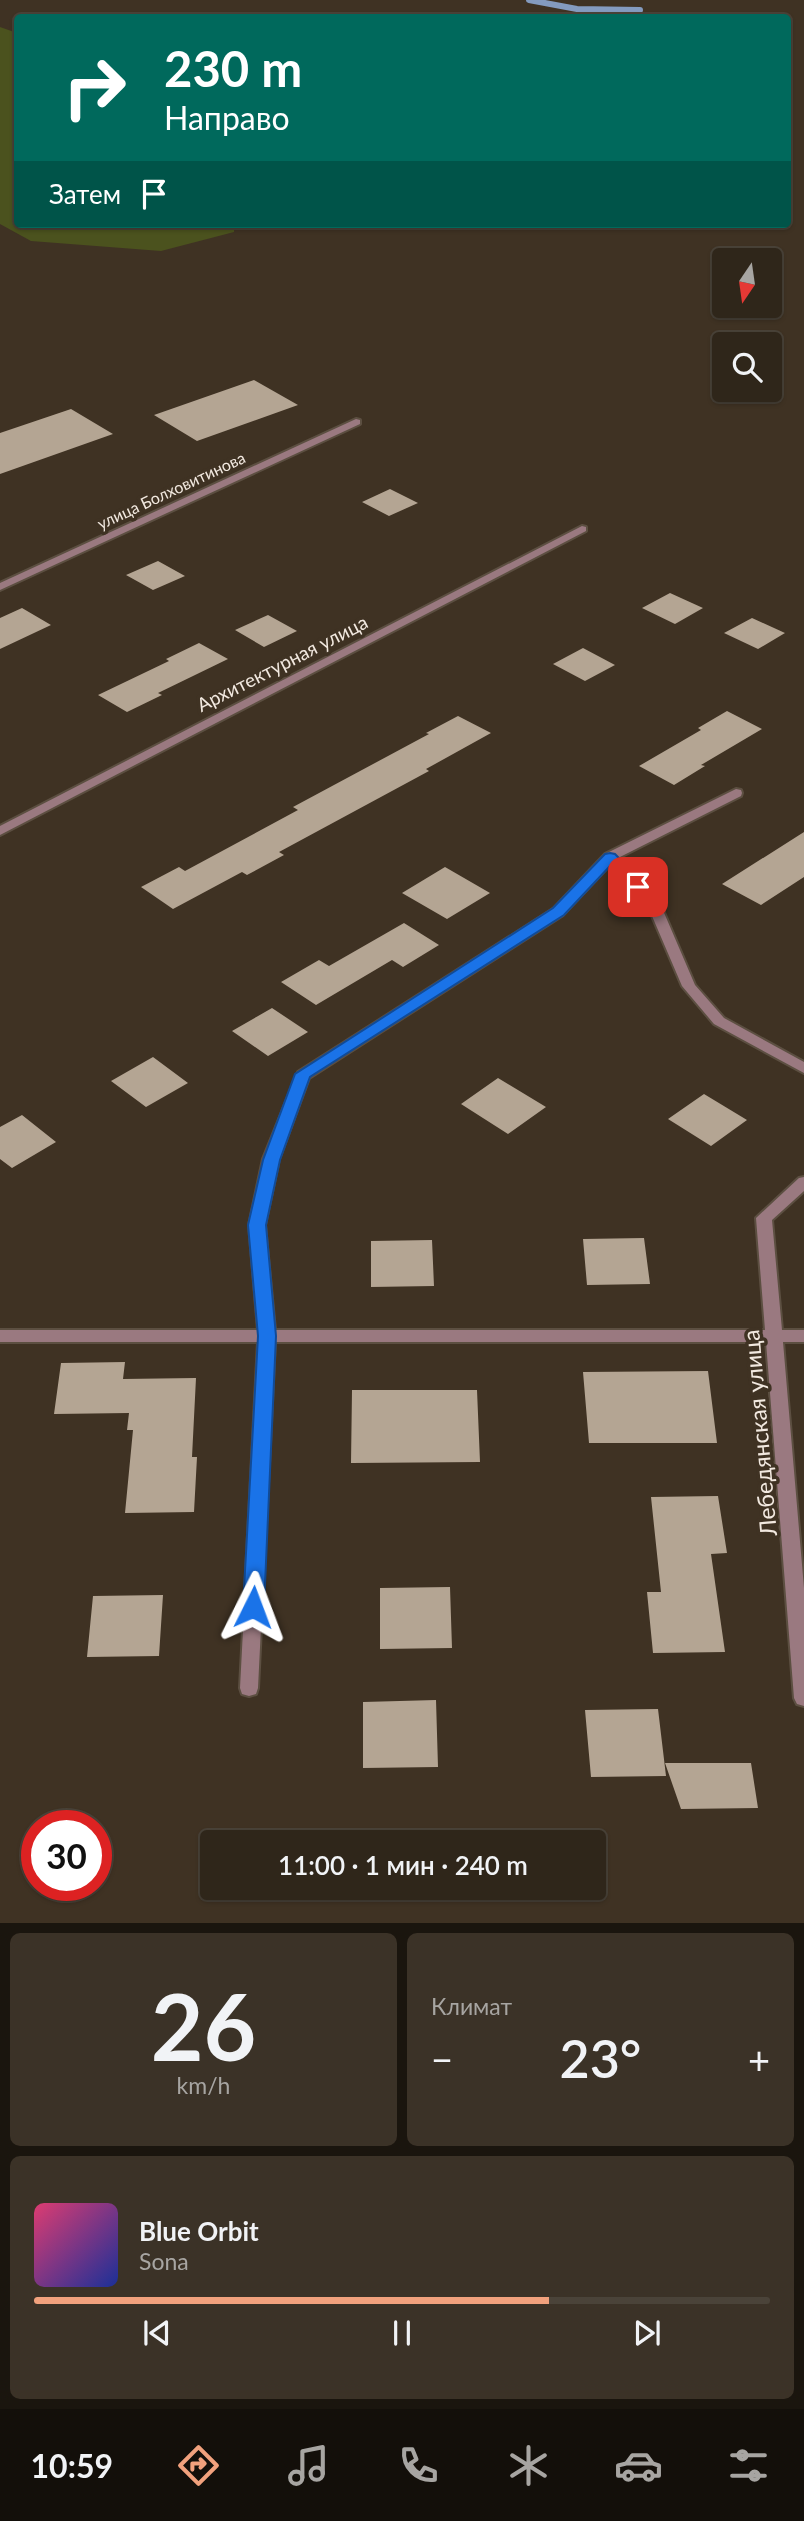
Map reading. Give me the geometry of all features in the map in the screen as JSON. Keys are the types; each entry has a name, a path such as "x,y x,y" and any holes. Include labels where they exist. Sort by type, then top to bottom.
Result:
{"street":[{"name":"улица Болховитинова","path":"0,587 356,422"},
{"name":"Архитектурная улица","path":"0,831 582,530"},
{"path":"249,1688 267,1336 257,1225 271,1160 303,1074 558,912 610,857 736,793"},
{"path":"610,857 652,901 689,986 719,1021 804,1068"},
{"name":"Лебедянская улица","path":"804,1182 764,1218 804,1698"},
{"path":"0,1336 804,1336"}],"green space":[{"path":"0,27 14,32 14,228 234,228 234,232 161,251 31,241 0,224"}],"building":[{"path":"254,380 298,405 197,441 154,415"},
{"path":"71,409 113,434 0,474 0,433"},
{"path":"390,489 418,503 389,516 362,502"},
{"path":"158,561 185,576 153,590 126,575"},
{"path":"670,593 703,608 675,624 642,608"},
{"path":"22,608 51,625 0,649 0,618"},
{"path":"268,615 297,631 264,647 235,630"},
{"path":"752,618 785,633 758,649 724,633"},
{"path":"199,643 228,659 158,693 162,695 127,712 98,695 169,661 166,659"},
{"path":"583,648 615,665 585,681 553,664"},
{"path":"727,711 762,729 701,765 705,766 674,785 639,766 701,730 698,728"},
{"path":"458,716 491,733 426,769 429,771 279,852 284,855 247,875 242,872 173,909 141,887 179,867 185,871 298,810 293,807"},
{"path":"804,832 804,877 761,905 722,884"},
{"path":"445,867 490,893 447,919 402,893"},
{"path":"404,923 439,945 403,967 392,960 316,1005 281,982 319,960 329,966"},
{"path":"272,1008 308,1032 268,1056 232,1031"},
{"path":"153,1057 188,1083 146,1107 111,1081"},
{"path":"498,1078 546,1107 508,1134 461,1104"},
{"path":"704,1094 747,1120 711,1146 668,1119"},
{"path":"22,1115 56,1142 12,1168 0,1159 0,1127"},
{"path":"644,1238 650,1284 587,1285 583,1239"},
{"path":"432,1240 434,1286 371,1287 371,1241"},
{"path":"125,1362 123,1379 196,1378 192,1457 197,1457 194,1512 125,1513 133,1430 127,1430 129,1413 54,1414 61,1363"},
{"path":"708,1371 717,1443 589,1443 583,1372"},
{"path":"352,1390 477,1390 480,1462 351,1463"},
{"path":"718,1496 727,1553 711,1554 725,1652 653,1653 647,1592 661,1592 651,1497"},
{"path":"450,1587 452,1648 380,1649 380,1588"},
{"path":"163,1595 159,1656 87,1657 93,1596"},
{"path":"436,1700 438,1767 363,1768 363,1702"},
{"path":"658,1709 666,1776 591,1777 585,1710"},
{"path":"665,1763 751,1763 758,1808 681,1809"}],"waterway":[{"path":"529,0 577,9 640,10"}],"route":[{"path":"253,1607 267,1336 257,1225 271,1160 303,1074 558,912 610,857 638,887"}]}
